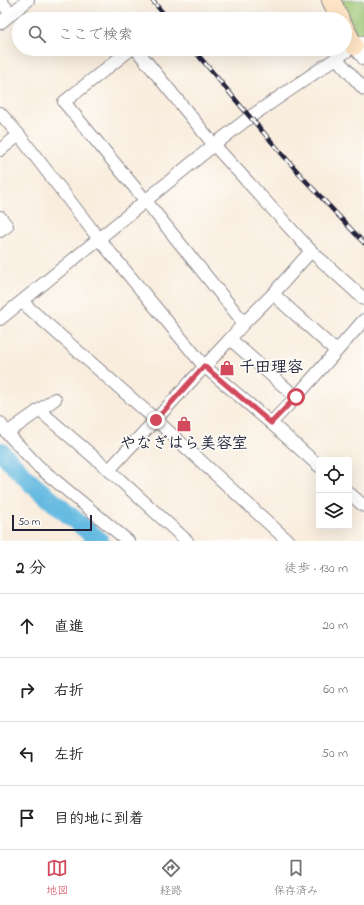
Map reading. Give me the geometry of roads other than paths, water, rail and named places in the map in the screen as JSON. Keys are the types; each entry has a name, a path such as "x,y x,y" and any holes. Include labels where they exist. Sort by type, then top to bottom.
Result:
{"street":[{"path":"0,0 11,14 0,23"},
{"path":"13,12 28,0"},
{"path":"331,0 337,12"},
{"path":"352,37 361,49"},
{"path":"122,56 64,102 244,323"},
{"path":"142,56 214,145 311,251 364,299"},
{"path":"0,319 145,200 250,117 337,59 344,56"},
{"path":"337,59 364,89"},
{"path":"0,113 20,135 99,238 204,366 316,463"},
{"path":"0,150 20,135"},
{"path":"0,217 7,226 0,231"},
{"path":"109,470 244,323 273,294 311,251"},
{"path":"273,294 336,351"},
{"path":"22,302 156,420 288,541"},
{"path":"271,423 364,320"},
{"path":"230,339 296,397"},
{"path":"8,433 55,399"},
{"path":"39,410 109,470 187,541"},
{"path":"0,423 39,467 128,541"},
{"path":"352,496 364,506"}],"waterway":[{"path":"0,451 32,484 100,541"}],"railway":[{"path":"152,0 162,12"},
{"path":"199,56 304,179 364,243"}],"place":[{"name":"千田理容","path":"227,368"},
{"name":"やなぎはら美容室","path":"184,424"}]}
